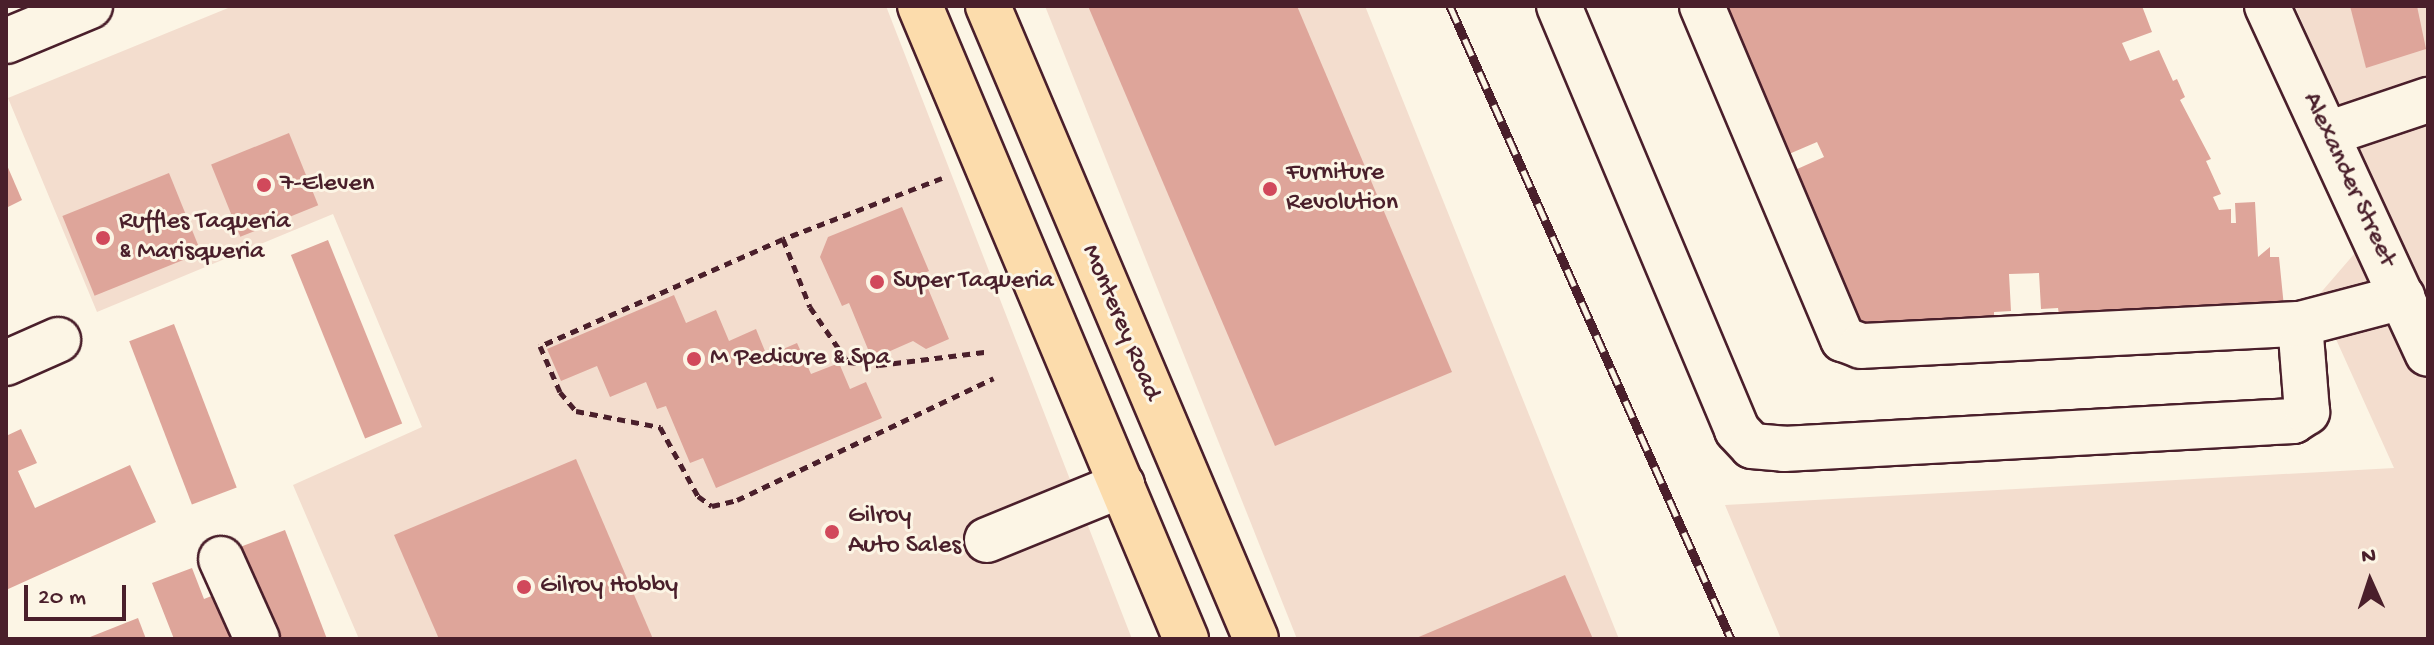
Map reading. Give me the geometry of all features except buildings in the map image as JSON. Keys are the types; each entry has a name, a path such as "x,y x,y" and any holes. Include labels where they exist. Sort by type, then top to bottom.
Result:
{"main road":[{"path":"920,6 1186,639"},
{"name":"Monterey Road","path":"988,6 1256,639"}],"street":[{"path":"6,41 90,6"},
{"path":"1559,6 1737,430 1752,446 1784,449 2293,421 2307,412 2300,324"},
{"path":"1702,6 1843,339 1861,346 2300,324 2402,297"},
{"name":"Alexander Street","path":"2267,6 2428,354"},
{"path":"2327,134 2428,100"},
{"path":"6,363 58,340"},
{"path":"987,540 1122,485"},
{"path":"221,559 257,639"}],"path":[{"path":"942,178 783,239 540,346 560,392 576,411 660,427 698,496 712,506 737,500 994,378"},
{"path":"783,239 810,307 848,362 879,365 984,352"}],"shaded area":[{"path":"233,6 886,6 1132,639 359,639 293,485 422,427 333,214 97,312 8,98"},
{"path":"1045,6 1365,6 1619,639 1297,639"},
{"path":"2295,6 2428,6 2428,639 1781,639 1725,505 2394,468 2317,297 2387,216"}],"railway":[{"path":"1450,6 1731,639"}],"place":[{"name":"7-Eleven","path":"264,185"},
{"name":"Furniture Revolution","path":"1270,189"},
{"name":"Ruffles Taqueria & Marisqueria","path":"103,238"},
{"name":"Super Taqueria","path":"877,282"},
{"name":"M Pedicure & Spa","path":"694,359"},
{"name":"Gilroy Auto Sales","path":"832,532"},
{"name":"Gilroy Hobby","path":"524,587"}]}
